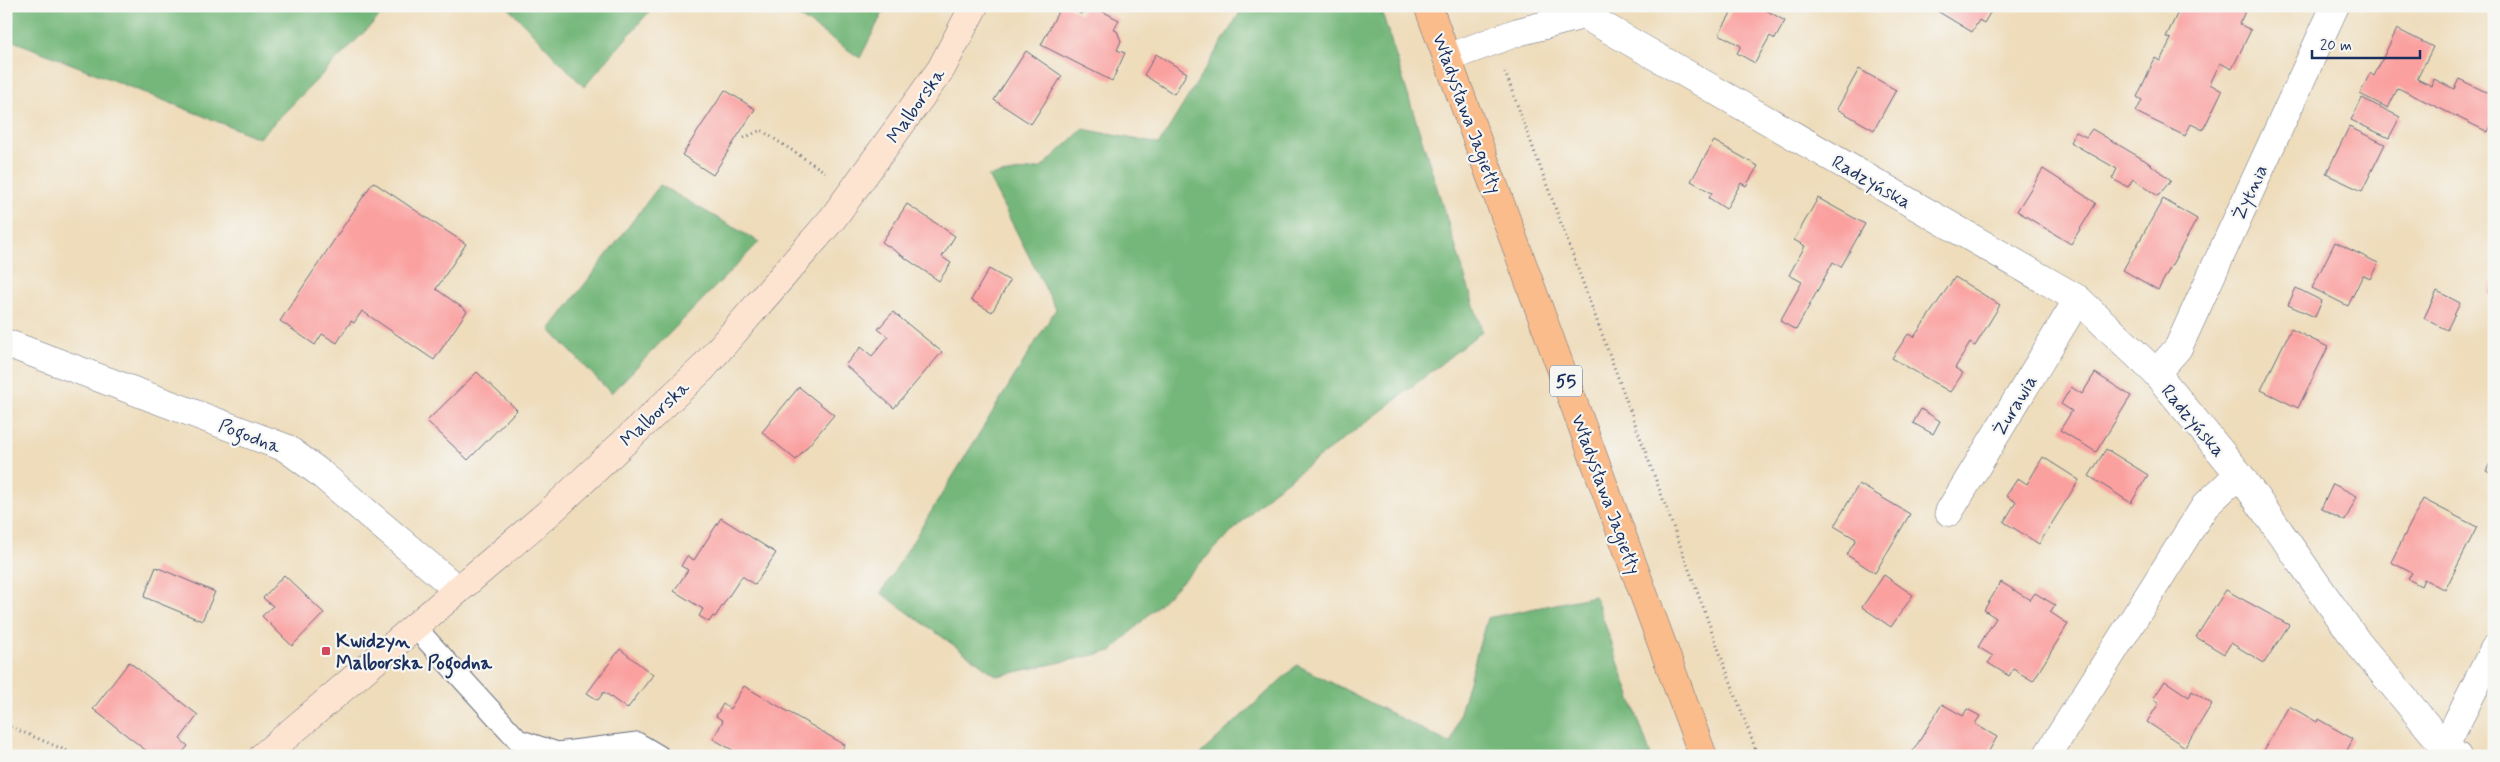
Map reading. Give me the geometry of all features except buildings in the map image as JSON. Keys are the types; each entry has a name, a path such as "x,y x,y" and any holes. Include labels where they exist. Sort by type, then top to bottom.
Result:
{"main road":[{"name":"Władysława Jagiełły","path":"1428,6 1704,756"}],"street":[{"name":"Malborska","path":"263,756 552,510 702,369 833,218 941,69 974,6"},
{"name":"Żytnia","path":"2156,373 2178,348 2335,6"},
{"name":"Radzyńska","path":"1447,58 1518,32 1584,15 2078,299 2156,373 2239,474 2358,643 2447,752"},
{"name":"Żurawia","path":"1949,512 2078,299"},
{"name":"Pogodna","path":"6,343 286,448 320,473 458,590"},
{"name":"Radzyńska","path":"2047,756 2205,506 2239,474"},
{"path":"2447,752 2494,649"}],"lane":[{"path":"414,626 518,740 556,753 638,743 659,756"}],"path":[{"path":"1494,41 1758,756"},
{"path":"744,138 761,130 828,174"},
{"path":"6,725 79,756"}],"green space":[{"path":"6,6 390,6 259,138 6,38"},
{"path":"507,6 654,6 584,87"},
{"path":"784,6 886,6 860,58"},
{"path":"1244,6 1380,6 1482,331 1384,409 1272,492 1112,651 997,676 881,593 1056,309 988,176 1041,168 1083,129 1159,144"},
{"path":"660,185 759,242 611,393 550,330"},
{"path":"1595,596 1651,756 1198,756 1297,665 1451,744 1487,618"}],"place":[{"name":"Kwidzyn Malborska Pogodna","path":"326,651"}]}
